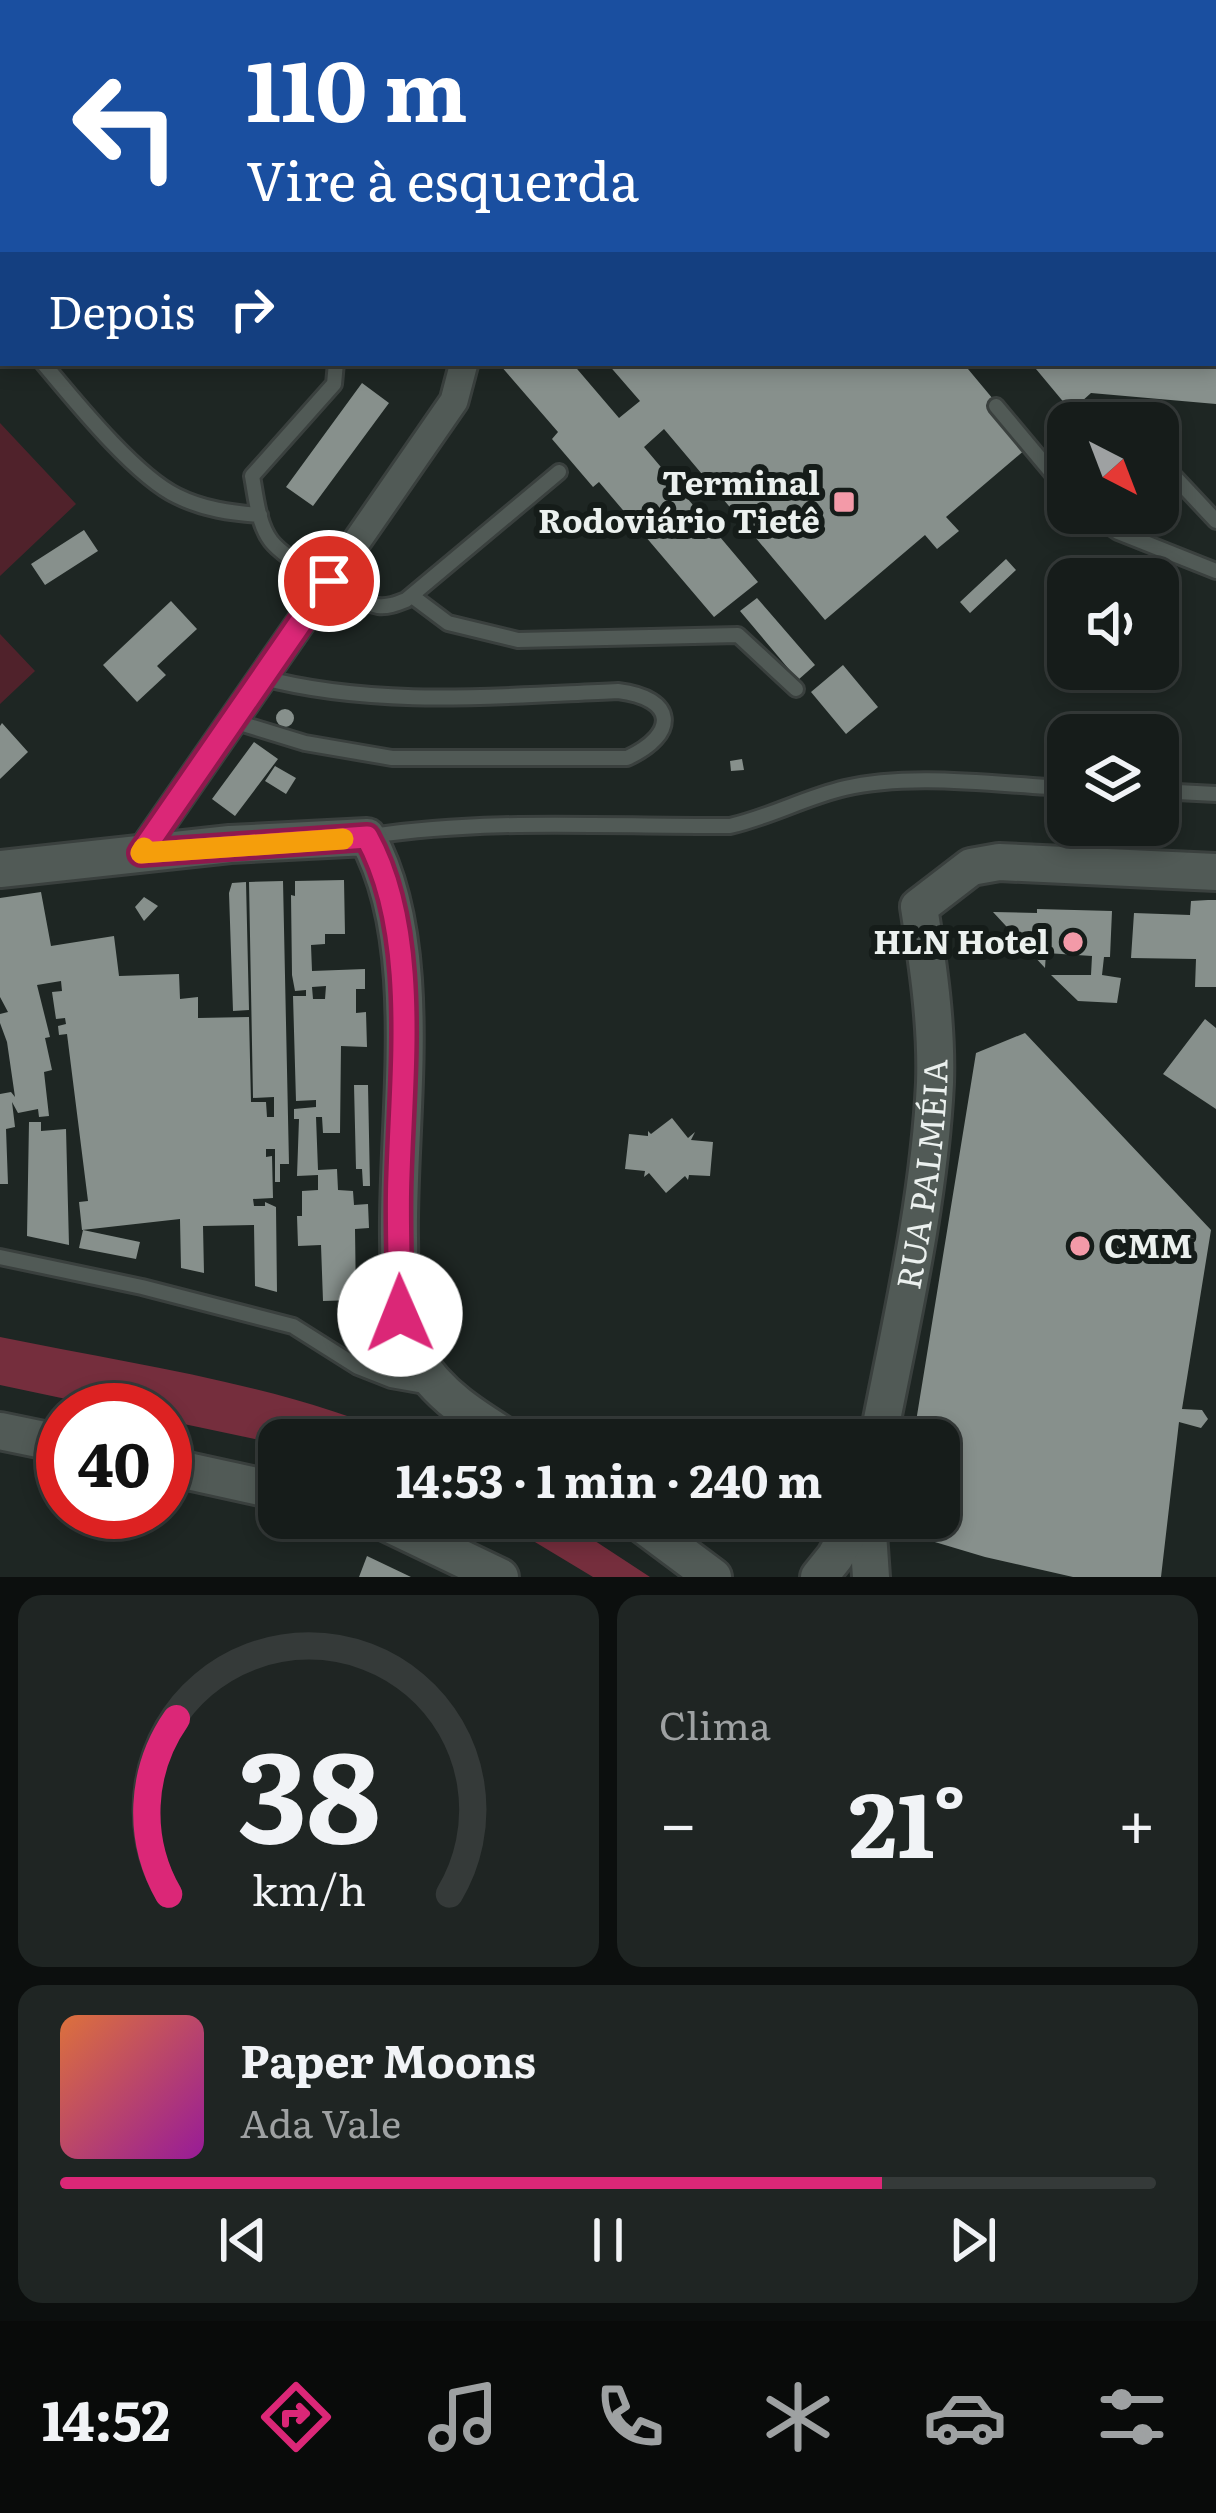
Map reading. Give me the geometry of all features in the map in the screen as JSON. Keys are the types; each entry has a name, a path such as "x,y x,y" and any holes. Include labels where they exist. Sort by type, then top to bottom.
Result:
{"street":[{"path":"141,853 454,401 463,366"},
{"path":"0,869 141,853 367,837 383,866 391,895 405,1018 398,1183 400,1314 413,1354 436,1387 481,1419"},
{"name":"RUA PALMÉIA","path":"882,1419 931,1139 933,1034 919,907 971,867 999,862 1216,872"},
{"path":"0,1432 36,1439"},
{"path":"192,1472 258,1486"},
{"path":"421,1539 500,1577"},
{"path":"662,1539 713,1577"},
{"path":"818,1577 845,1539"},
{"path":"868,1539 871,1577"}],"lane":[{"path":"47,366 146,474 175,496 225,513 260,515"},
{"path":"336,366 334,384 252,476 269,539 329,581 374,605 390,606 412,596 559,472"},
{"path":"996,406 1047,467"},
{"path":"1179,481 1216,521"},
{"path":"1123,534 1216,571"},
{"path":"412,596 448,623 518,640 737,634 796,688"},
{"path":"230,720 305,743 392,758 627,758 651,747 661,736 665,717 659,704 644,694 618,691 366,696 307,690 260,677"},
{"path":"367,837 493,828 730,826 844,788 933,783 1047,787"},
{"path":"1179,792 1216,794"},
{"path":"0,1257 293,1326 358,1367 391,1381 436,1387"}],"shaded area":[{"path":"0,423 76,504 0,576"},
{"path":"0,634 35,671 0,704"},
{"path":"0,1337 260,1390 355,1419 258,1419 258,1440 192,1426 192,1383 36,1383 36,1393 0,1385"},
{"path":"530,1539 592,1539 650,1577 593,1577"}],"building":[{"name":"Terminal Rodoviário Tietê","path":"501,366 575,366 619,418 640,401 610,366 966,366 993,399 988,404 1026,449 946,517 959,531 937,549 925,535 825,620 664,429 644,447 758,582 714,617 599,482 593,487 552,439 558,432"},
{"path":"1034,366 1216,366 1216,404 1091,393 1081,402 1064,402"},
{"path":"362,383 389,403 313,506 286,487"},
{"path":"84,530 98,551 45,585 31,564"},
{"path":"1006,559 1016,570 970,613 960,602"},
{"path":"757,598 815,665 798,680 740,611"},
{"path":"171,601 197,629 157,666 166,675 137,702 103,665"},
{"path":"843,665 878,707 846,734 811,692"},
{"path":"285,709 294,718 285,727 276,718"},
{"path":"2,723 28,752 0,779 0,726"},
{"path":"254,742 278,759 235,816 212,799"},
{"path":"742,759 744,770 731,771 730,761"},
{"path":"275,766 296,778 286,794 265,781"},
{"path":"344,880 345,934 325,934 325,944 311,945 312,971 365,969 365,989 356,989 356,1013 366,1012 367,1047 341,1046 340,1133 323,1133 322,1117 316,1117 318,1170 337,1169 338,1190 353,1191 354,1205 368,1204 369,1228 355,1229 356,1300 323,1301 321,1245 298,1246 302,1191 318,1190 318,1175 297,1176 299,1119 294,1119 294,1109 316,1107 316,1100 296,1101 293,996 306,996 306,990 295,991 292,975 295,881","holes":["326,986 325,999 313,999 312,987"]},
{"path":"283,881 289,1164 280,1164 280,1182 275,1182 275,1149 266,1149 266,1157 272,1156 273,1198 253,1199 254,1206 265,1206 265,1202 276,1207 277,1292 255,1286 254,1225 203,1226 204,1273 181,1268 180,1219 82,1230 79,1202 88,1201 67,1034 59,1035 58,1026 66,1024 65,1018 56,1019 52,992 62,991 61,981 37,985 50,1037 45,1038 52,1070 44,1072 49,1116 39,1117 38,1109 18,1113 12,1102 15,1127 6,1129 8,1184 0,1184 0,1094 11,1092 15,1097 0,1023 0,1014 8,1012 0,997 0,898 41,892 51,946 114,936 119,976 179,974 180,999 198,997 198,1018 249,1017 251,1102 266,1102 267,1117 274,1117 274,1097 253,1098 249,882"},
{"path":"246,882 249,1010 233,1011 229,893 232,883"},
{"path":"144,897 158,906 144,921 135,907"},
{"path":"1216,900 1216,987 1195,987 1196,959 1131,958 1134,913 1190,915 1191,901"},
{"path":"1037,909 1112,911 1110,957 1104,957 1102,975 1121,978 1117,1003 1078,1001 1051,975 1091,975 1092,956 1046,953 1045,968 993,912 1037,913"},
{"path":"1205,1019 1216,1028 1216,1109 1163,1074"},
{"name":"CMM","path":"1025,1033 1211,1230 1182,1409 1202,1410 1208,1419 1201,1428 1179,1422 1161,1577 1073,1577 925,1539 960,1539 960,1419 916,1419 976,1053"},
{"path":"354,1085 368,1085 370,1186 363,1186 362,1169 356,1169"},
{"path":"672,1118 688,1138 695,1132 691,1140 713,1142 710,1176 689,1175 688,1180 685,1176 666,1193 649,1173 644,1177 645,1171 625,1169 629,1134 648,1136 648,1131 651,1134"},
{"path":"29,1122 41,1122 41,1131 66,1129 69,1245 27,1236"},
{"path":"83,1230 140,1242 136,1259 79,1248"},
{"path":"367,1556 411,1577 359,1577"}],"slow traffic":[{"path":"144,848 141,853 343,839"}],"place":[{"name":"Terminal Rodoviário Tietê","path":"844,502"},
{"name":"HLN Hotel","path":"1073,942"},
{"name":"CMM","path":"1080,1246"}],"route":[{"path":"329,581 141,853 367,837 383,866 391,895 405,1018 398,1183 400,1314"}]}
